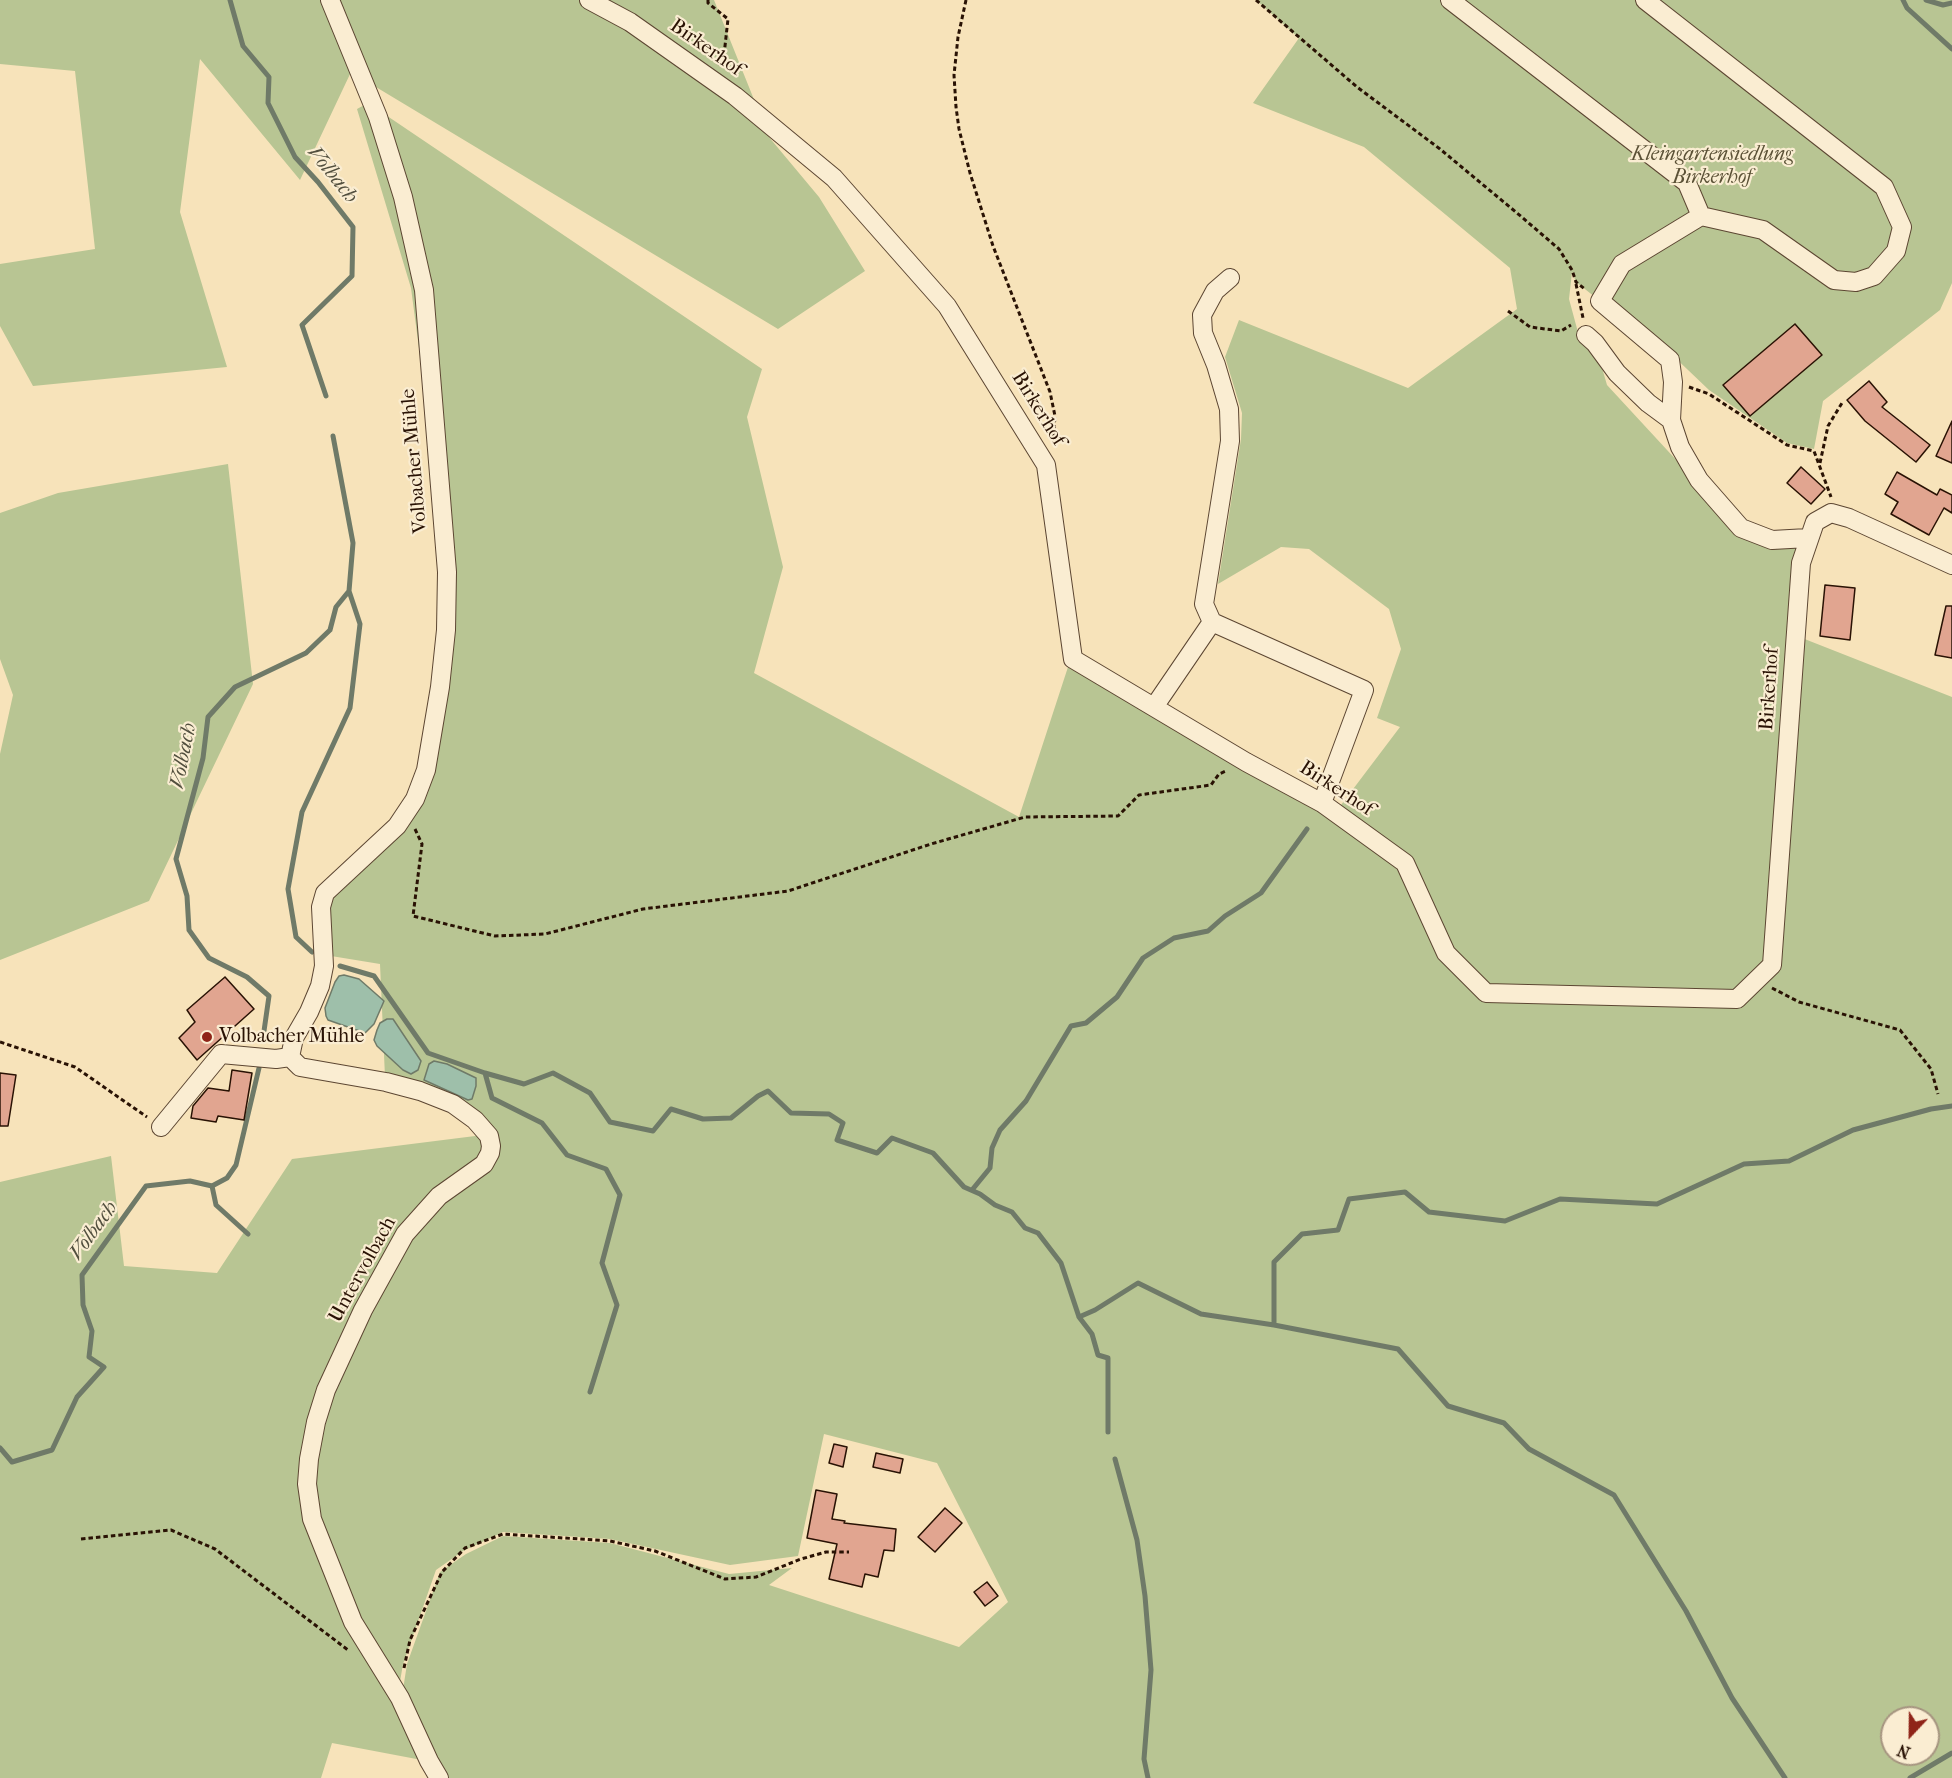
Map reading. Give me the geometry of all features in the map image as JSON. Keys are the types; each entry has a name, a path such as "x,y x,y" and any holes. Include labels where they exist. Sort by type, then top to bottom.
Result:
{"street":[{"name":"Volbacher Mühle","path":"290,1057 294,1038 320,986 324,966 321,907 326,893 397,826 408,812 426,770 440,687 446,630 447,572 423,290 403,197 378,117 330,0"},
{"name":"Birkerhof","path":"589,0 630,22 735,96 834,178 947,306 1047,465 1073,660 1246,762 1322,803 1405,863 1446,953 1486,993 1737,999 1772,965 1802,563 1808,538 1815,522 1832,513"},
{"path":"1450,0 1687,183 1701,216"},
{"path":"1645,0 1884,187 1902,227 1896,251 1874,276 1856,282 1834,280 1763,230 1701,216 1622,264 1600,301 1670,360 1673,382 1671,420 1680,447 1699,480 1741,528 1772,540 1808,538"},
{"path":"1230,278 1215,291 1202,315 1203,333 1216,364 1229,409 1230,441 1204,604 1212,622 1364,690 1322,803"},
{"path":"1585,327 1617,373 1648,403 1671,420"},
{"path":"1832,513 1849,518 1952,566"},
{"path":"1154,708 1212,622"},
{"path":"161,1127 221,1054 276,1059 290,1057"},
{"name":"Untervolbach","path":"290,1057 300,1067 386,1082 420,1091 453,1104 476,1120 489,1136 490,1153 484,1164 439,1196 405,1234 363,1310 326,1390 316,1422 307,1484 312,1519 354,1622 400,1698 439,1778"}],"path":[{"path":"708,0 708,3 728,19 724,55 710,78"},
{"path":"966,0 958,37 954,75 959,129 993,246 1044,374 1055,416"},
{"path":"1256,0 1357,87 1440,149 1559,249 1572,270 1585,327 1561,331 1530,327 1508,310"},
{"path":"1576,282 1600,301"},
{"path":"1673,382 1708,394 1787,445 1814,451 1831,493 1832,513"},
{"path":"1820,465 1828,426 1842,403"},
{"path":"408,812 422,844 413,916 495,936 545,934 643,909 788,891 931,844 1026,817 1119,816 1139,795 1211,785 1219,774 1246,762"},
{"path":"1757,980 1799,1002 1900,1030 1931,1069 1938,1094"},
{"path":"0,1042 75,1067 161,1127"},
{"path":"81,1539 171,1530 215,1549 353,1654"},
{"path":"400,1698 410,1640 442,1572 465,1548 503,1534 610,1541 656,1551 725,1580 756,1577 801,1559 826,1552 849,1552"}],"green space":[{"path":"0,0 591,0 753,118 819,197 865,271 778,329 351,72 300,180 200,59 180,212 227,367 33,386 0,326 0,264 95,249 75,71 0,64"},
{"path":"606,0 714,0 759,112"},
{"name":"Kleingartensiedlung Birkerhof","path":"1256,0 1952,0 1952,283 1940,310 1823,401 1814,449 1787,443 1709,390 1623,308 1600,301 1576,282 1572,272 1569,299 1579,336 1600,361 1607,385 1740,529 1804,541 1767,961 1734,994 1488,989 1449,950 1408,861 1338,809 1400,727 1377,718 1401,649 1389,609 1309,549 1281,547 1218,584 1241,439 1242,413 1225,357 1239,320 1408,388 1517,309 1510,268 1364,147 1253,103 1299,38"},
{"path":"368,103 762,369 747,417 783,567 754,673 1019,817 1068,667 1320,805 1402,867 1442,956 1485,997 1737,1006 1776,971 1802,638 1952,697 1952,1778 441,1778 402,1696 407,1664 440,1572 466,1554 503,1536 610,1543 729,1574 792,1568 769,1585 959,1647 1008,1602 937,1463 824,1434 798,1556 730,1565 610,1539 503,1532 463,1551 436,1570 403,1664 397,1699 427,1761 332,1743 321,1778 0,1778 0,1182 111,1156 124,1266 217,1273 292,1159 491,1134 385,1077 380,964 325,955 329,897 417,812 449,575 411,288 357,109"},
{"path":"228,464 253,684 149,901 0,960 0,754 13,695 0,659 0,513 58,493"}],"shaded area":[{"path":"339,976 359,979 384,1001 374,1024 365,1033 328,1020 326,1016 325,1008 335,982"},
{"path":"393,1019 421,1061 418,1070 411,1074 403,1070 377,1046 374,1040 380,1023"},
{"path":"434,1061 447,1064 476,1078 472,1099 468,1100 424,1080 429,1064"}],"building":[{"path":"1795,324 1822,355 1750,416 1723,385"},
{"path":"1869,381 1887,402 1882,407 1930,445 1916,462 1865,421 1847,400"},
{"path":"1952,421 1952,463 1936,456"},
{"path":"1801,467 1825,489 1811,504 1787,483"},
{"path":"1897,472 1937,495 1940,489 1952,495 1952,513 1944,508 1929,535 1891,514 1898,502 1885,494"},
{"path":"1825,585 1855,588 1850,640 1820,636"},
{"path":"1946,606 1952,606 1952,658 1935,655"},
{"path":"225,977 254,1009 197,1060 179,1038 195,1022 187,1010"},
{"path":"232,1070 252,1073 244,1120 218,1116 216,1122 191,1118 193,1106 208,1088 229,1091"},
{"path":"0,1073 16,1075 8,1126 0,1126"},
{"path":"834,1444 847,1447 843,1467 829,1463"},
{"path":"876,1453 903,1459 900,1473 873,1467"},
{"path":"816,1490 837,1494 832,1519 845,1521 844,1523 896,1529 894,1551 884,1550 878,1577 865,1574 862,1587 829,1579 837,1544 807,1538"},
{"path":"945,1508 962,1523 935,1552 918,1537"},
{"path":"987,1582 998,1596 985,1606 974,1592"}],"waterway":[{"name":"Volbach","path":"230,0 243,46 269,77 268,103 295,157 353,227 352,276 302,325 326,396"},
{"path":"1903,0 1907,8 1952,49"},
{"path":"1926,0 1943,5 1952,3"},
{"name":"Volbach","path":"263,1038 269,996 247,977 209,958 189,930 187,896 176,859 203,758 208,717 235,687 306,653 330,630 336,607 349,591 353,543 333,436"},
{"path":"312,952 296,937 288,889 302,812 350,708 360,624 349,591"},
{"path":"972,1190 990,1168 992,1148 1000,1130 1026,1101 1071,1026 1086,1023 1117,997 1143,958 1174,938 1208,931 1225,916 1261,893 1307,829"},
{"path":"340,966 374,976 428,1053 524,1084 553,1073 590,1093 610,1122 653,1131 671,1109 703,1119 731,1118 758,1096 768,1091 791,1113 829,1114 843,1123 837,1140 877,1153 892,1138 933,1153 964,1187 1012,1212 1025,1228 1038,1233 1061,1263 1079,1317 1095,1310 1138,1283 1201,1314 1274,1325 1398,1349 1448,1406 1504,1423 1529,1449 1614,1495 1686,1611 1732,1698 1785,1778"},
{"name":"Volbach","path":"0,1448 12,1462 52,1450 77,1397 104,1367 89,1357 92,1331 83,1305 82,1275 146,1186 190,1181 212,1186 227,1178 236,1165 259,1068"},
{"path":"485,1073 492,1098 542,1123 567,1155 606,1169 620,1195 602,1263 617,1305 590,1392"},
{"path":"1274,1325 1274,1262 1302,1234 1338,1230 1349,1199 1405,1192 1429,1212 1505,1221 1560,1199 1657,1204 1744,1164 1789,1161 1853,1130 1931,1109 1952,1106"},
{"path":"212,1186 216,1205 248,1234"},
{"path":"1079,1317 1092,1334 1098,1355 1108,1358 1108,1432"},
{"path":"1115,1459 1137,1540 1145,1596 1151,1670 1144,1759 1148,1778"},
{"path":"1910,1778 1952,1753"}],"place":[{"name":"Volbacher Mühle","path":"207,1037"}]}
